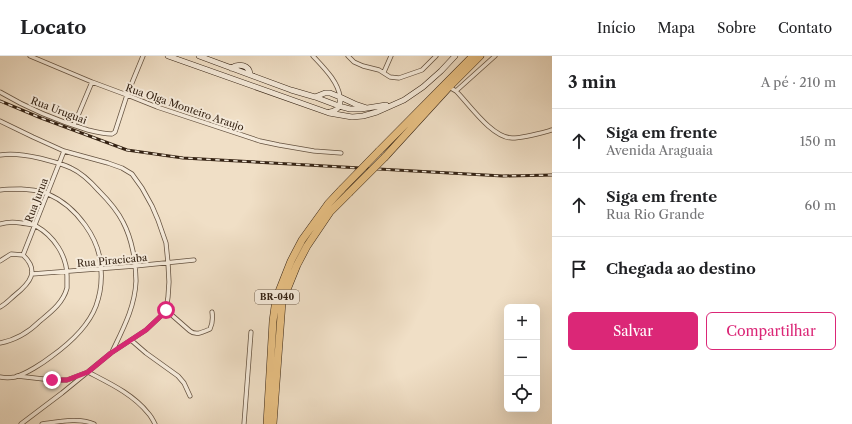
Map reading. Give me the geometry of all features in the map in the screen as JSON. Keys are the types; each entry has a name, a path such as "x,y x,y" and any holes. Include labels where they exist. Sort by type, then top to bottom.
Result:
{"highway":[{"path":"473,59 481,56"},
{"name":"BR-040","path":"273,424 282,302 297,265 307,246 330,212 384,157 473,59"},
{"name":"BR-040","path":"267,424 273,321 276,299 291,261 302,240 323,210 342,189 473,59"}],"main road":[{"path":"168,56 329,113 352,117 377,112 404,100 423,87 455,56"},
{"path":"199,56 339,106 355,109 370,109 404,100"},
{"path":"231,68 230,74 233,80"},
{"path":"315,98 325,93 330,93 370,109"},
{"path":"329,113 337,110 341,103 340,97"}],"street":[{"name":"Rua Olga Monteiro Araujo","path":"30,56 157,107 260,141 314,151 341,153"},
{"path":"127,95 143,56"},
{"path":"313,56 335,83 340,97"},
{"path":"348,56 354,62 362,66 374,68 394,78 399,78 422,70 436,56"},
{"path":"384,72 391,56"},
{"path":"456,91 495,56"},
{"path":"74,126 92,82"},
{"path":"449,87 456,91 487,125 501,135 512,138 552,130"},
{"name":"Rua Uruguai","path":"0,92 35,110 74,126 109,134 115,132 127,95"},
{"path":"0,121 64,150 108,163 128,171 136,178 152,206 166,243 168,263 169,282 166,310 163,314 146,330 111,353 21,424"},
{"name":"Rua Jurua","path":"22,255 64,150"},
{"path":"0,155 17,154 59,163 72,168 92,183 123,221 128,232 132,249 136,281 134,299 129,315 111,353"},
{"path":"0,190 34,190 47,193 64,203 72,210 92,237 98,249 102,269 101,287 97,302 84,327 60,351 40,364 16,376 8,378 0,377"},
{"path":"0,224 8,222 35,225 49,236 60,250 66,262 67,272 67,286 65,293 61,301 52,311 26,332 6,342 0,343"},
{"path":"0,261 12,254 22,255 26,258 32,268 31,279 26,286 0,307"},
{"name":"Rua Piracicaba","path":"32,274 194,260"},
{"path":"166,310 194,334 210,329 213,318 212,312"},
{"path":"244,424 250,332"},
{"path":"132,340 146,353 178,376 184,383 190,396"},
{"path":"16,376 67,380 88,372"},
{"path":"88,372 127,394 138,402 155,424"},
{"path":"42,424 86,421 94,424"}],"railway":[{"path":"0,101 127,150 183,158 503,176 552,175"}],"route":[{"path":"52,380 67,380 88,372 111,353 146,330 166,310"}]}
